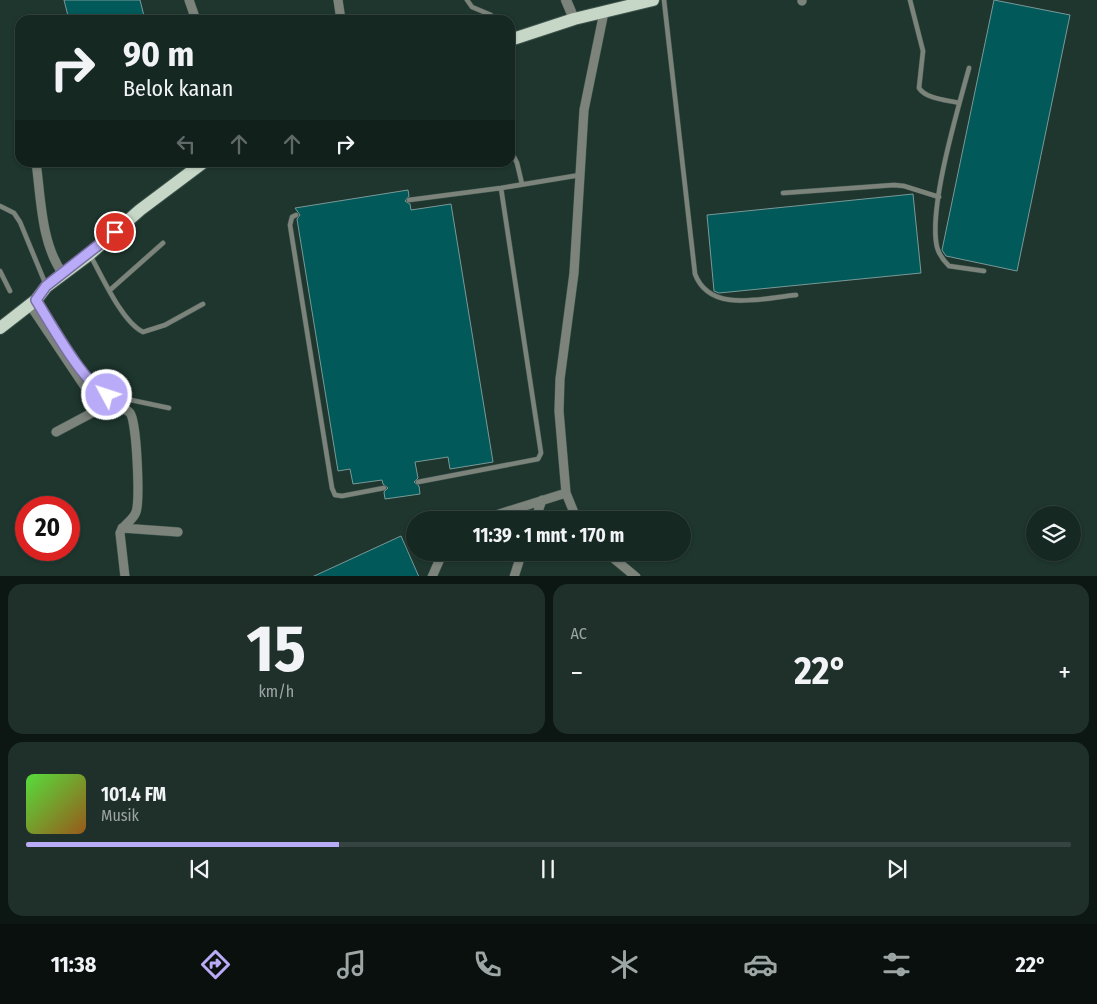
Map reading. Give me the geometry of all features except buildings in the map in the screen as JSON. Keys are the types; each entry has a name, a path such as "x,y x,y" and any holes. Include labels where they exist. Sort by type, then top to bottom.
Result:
{"main road":[{"path":"515,38 574,19 653,0"},
{"path":"0,328 33,303 46,286 90,254 140,210 197,167"}],"street":[{"path":"189,0 194,15"},
{"path":"338,0 340,15"},
{"path":"566,0 574,19"},
{"path":"573,511 566,493 559,411 560,379 574,273 586,97 604,12"},
{"path":"37,167 49,246 53,260 63,274"},
{"path":"33,303 92,400 97,405 103,407 129,411 134,424 137,450 137,508 133,517 122,528 121,545 125,576"},
{"path":"56,432 103,407"},
{"path":"512,511 566,493"},
{"path":"538,511 542,500"},
{"path":"122,528 178,532"},
{"path":"432,576 439,561"},
{"path":"514,576 519,561"},
{"path":"617,561 636,576"}],"lane":[{"path":"467,0 472,7 491,15"},
{"path":"664,0 695,274 699,284 715,298 727,300 796,295"},
{"path":"910,0 923,51 919,88 921,92 931,96 959,103"},
{"path":"969,68 959,103 939,197 935,236 938,252 942,260 949,266 984,271"},
{"path":"515,159 522,184"},
{"path":"409,200 580,175"},
{"path":"783,193 894,185 939,197"},
{"path":"418,482 538,459 541,453 501,188"},
{"path":"0,206 14,214 20,222 46,286"},
{"path":"296,215 292,217 290,225 332,488 335,495 342,496 384,488"},
{"path":"110,290 163,243"},
{"path":"90,254 126,317 136,329 143,332 165,325 204,304"},
{"path":"0,271 10,290"},
{"path":"33,303 97,390 107,395 169,408"}],"route":[{"path":"107,395 97,390 87,378 36,300 46,286 90,254 115,232"}]}
